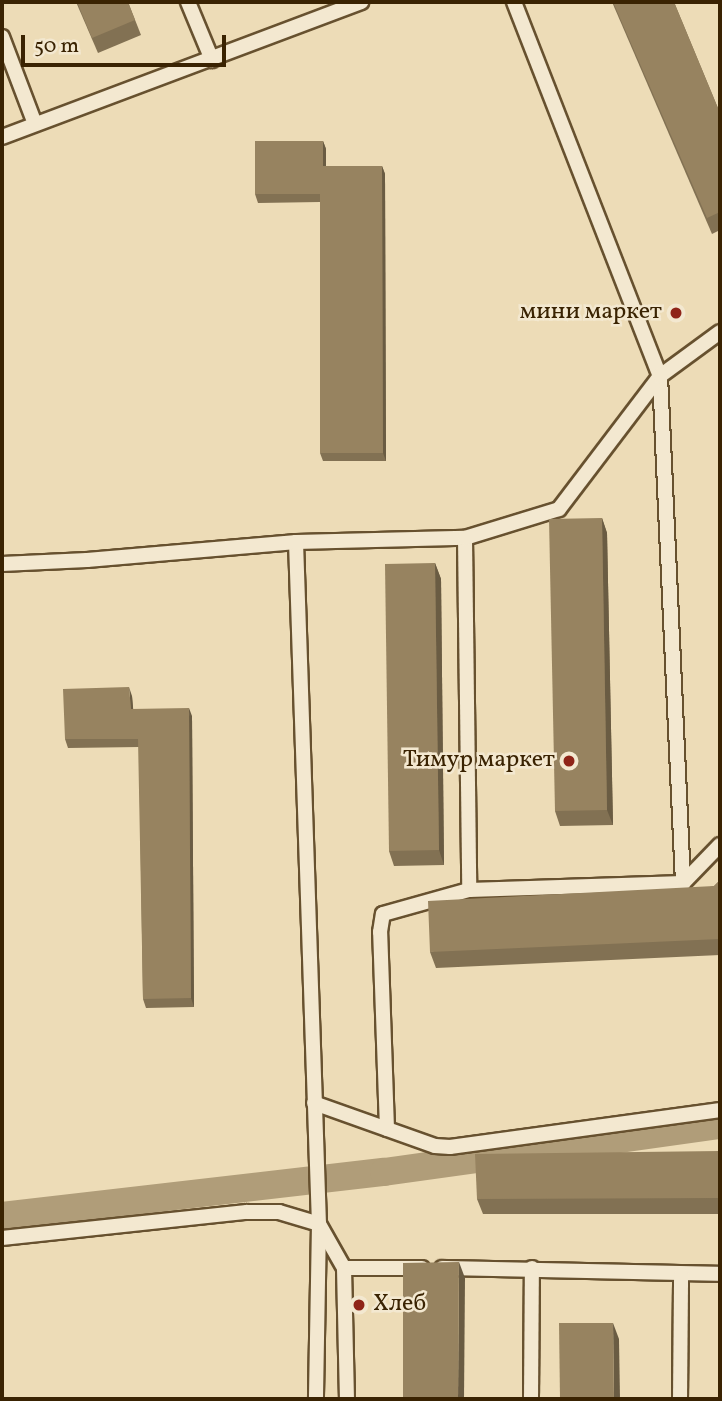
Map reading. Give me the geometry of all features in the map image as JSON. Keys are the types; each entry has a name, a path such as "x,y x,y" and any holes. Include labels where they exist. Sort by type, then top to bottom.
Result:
{"lane":[{"path":"188,2 212,60"},
{"path":"2,137 361,2"},
{"path":"514,2 660,376 683,883"},
{"path":"2,37 35,124"},
{"path":"2,564 87,560 296,542 465,538 559,509 660,376 720,331"},
{"path":"465,538 469,890"},
{"path":"296,542 319,1224 316,1399"},
{"path":"387,1129 380,932 383,914 469,890 683,883 720,845"},
{"path":"314,1103 435,1146 450,1147 720,1110"},
{"path":"2,1238 247,1212 279,1212 319,1224 344,1268 347,1399"},
{"path":"344,1268 532,1268 681,1275 720,1274"},
{"path":"531,1399 532,1268"},
{"path":"680,1399 681,1275"}],"building":[{"path":"77,2 128,2 135,20 92,38"},
{"path":"613,2 674,2 720,113 720,212 707,218"},
{"path":"255,141 323,141 323,166 382,166 383,453 320,453 320,194 255,194"},
{"path":"718,334 720,334 720,440"},
{"path":"602,518 607,810 555,811 549,519"},
{"path":"435,563 439,850 389,851 385,564"},
{"path":"129,687 131,709 189,708 191,998 143,999 138,739 65,739 63,689"},
{"path":"720,880 720,939 430,952 428,901 714,886"},
{"path":"720,1151 720,1198 477,1199 475,1154"},
{"path":"459,1262 458,1399 403,1399 403,1263"},
{"path":"559,1323 613,1323 614,1399 560,1399"}],"waterway":[{"path":"2,1216 384,1172 720,1125"}],"place":[{"name":"мини маркет","path":"676,313"},
{"name":"Тимур маркет","path":"569,761"},
{"name":"Хлеб","path":"359,1305"}]}
